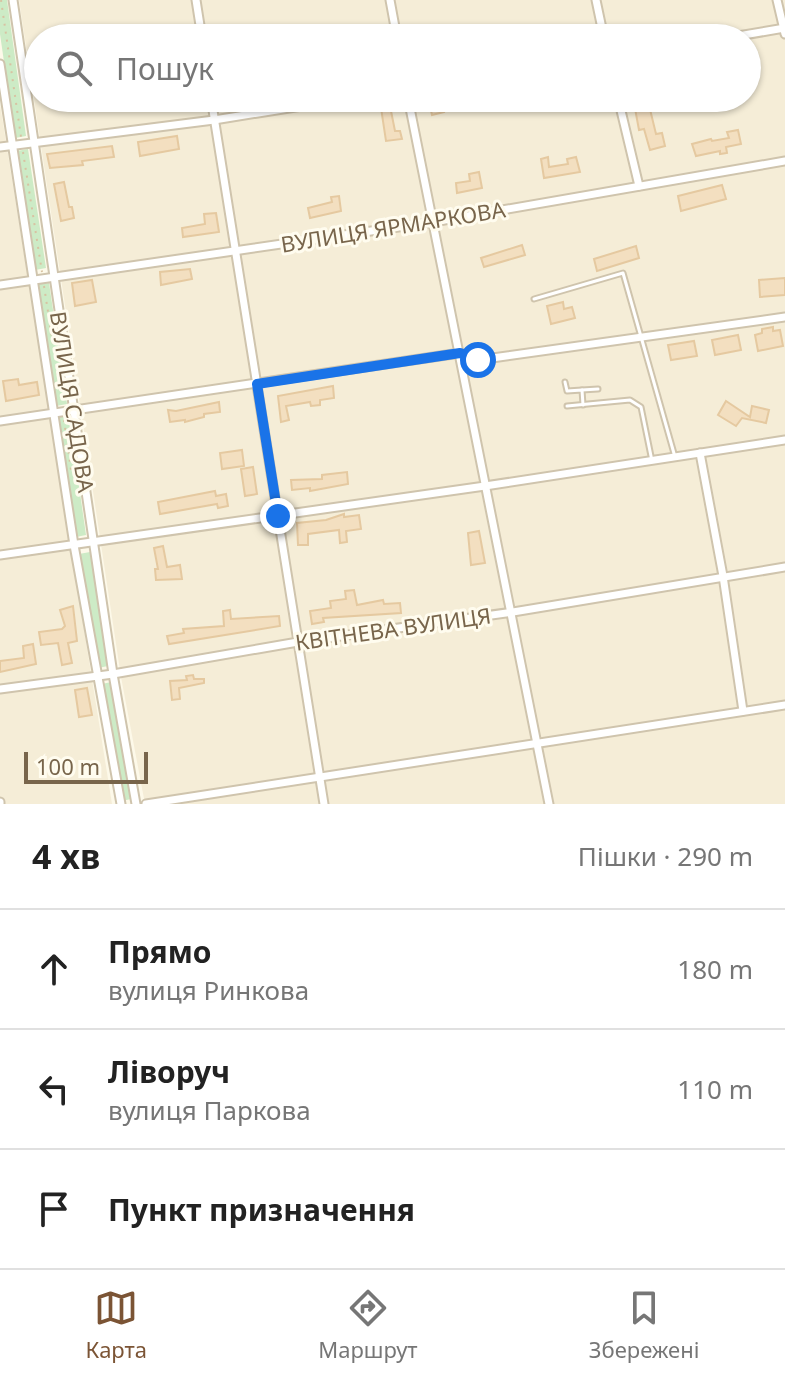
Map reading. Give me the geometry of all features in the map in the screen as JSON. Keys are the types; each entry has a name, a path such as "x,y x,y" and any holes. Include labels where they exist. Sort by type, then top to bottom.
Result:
{"street":[{"name":"ВУЛИЦЯ САДОВА","path":"13,0 24,78"},
{"path":"196,0 200,24"},
{"path":"390,0 394,24"},
{"path":"596,0 601,24"},
{"path":"761,33 785,30 777,0"},
{"name":"ВУЛИЦЯ САДОВА","path":"0,64 33,280 58,414 74,545 121,804"},
{"name":"ВУЛИЦЯ САДОВА","path":"29,112 113,674 136,804"},
{"path":"213,112 324,804"},
{"path":"0,147 264,112"},
{"path":"411,112 549,804"},
{"path":"621,112 639,186"},
{"name":"ВУЛИЦЯ ЯРМАРКОВА","path":"0,285 433,222 785,161"},
{"path":"0,421 460,353 478,360 785,317"},
{"path":"0,555 785,440"},
{"path":"700,453 723,576 743,711"},
{"name":"КВІТНЕВА ВУЛИЦЯ","path":"0,689 513,612 785,567"},
{"path":"146,804 785,705"}],"lane":[{"path":"534,299 623,273 675,457"},
{"path":"565,382 567,391 598,389"},
{"path":"582,390 583,405"},
{"path":"567,406 630,400 641,407 652,461"}],"path":[{"path":"1,0 43,278 58,414"}],"shaded area":[{"path":"19,0 785,0 785,804 145,804 121,677 36,112 761,112 761,24 24,24 24,33"},
{"path":"0,104 112,804 0,804"}],"green space":[{"path":"0,0 7,0 26,136 15,138 0,34"},
{"path":"28,149 46,268 35,270 17,151"},
{"path":"49,283 67,404 56,406 38,284"},
{"path":"69,416 86,535 76,537 58,417"},
{"path":"90,552 108,666 98,668 79,554"},
{"path":"111,682 131,799 122,801 102,684"}],"building":[{"path":"382,112 391,112 395,131 400,131 402,139 386,141"},
{"path":"636,112 651,112 656,134 662,133 665,146 650,150 644,129 639,130"},
{"path":"738,130 741,144 726,147 727,153 720,154 720,151 696,156 692,144 729,138 727,132"},
{"path":"177,136 179,149 140,156 138,142"},
{"path":"112,146 114,157 82,161 83,165 50,168 47,154"},
{"path":"548,157 549,167 568,164 567,159 576,157 580,172 544,178 541,159"},
{"path":"479,172 482,188 457,193 456,183 470,181 469,174"},
{"path":"64,182 74,218 61,221 54,184"},
{"path":"722,185 726,199 681,211 678,196"},
{"path":"339,196 341,211 310,218 308,208 332,202 331,197"},
{"path":"216,213 219,232 183,237 182,228 205,224 204,214"},
{"path":"522,245 525,255 484,267 481,258"},
{"path":"636,246 639,258 597,271 594,259"},
{"path":"190,269 192,279 161,285 160,272"},
{"path":"785,278 785,295 760,297 759,280"},
{"path":"92,280 96,302 75,306 72,283"},
{"path":"563,302 564,309 572,307 575,318 551,324 547,306"},
{"path":"773,327 773,331 780,330 783,346 758,351 755,335 762,333 762,329"},
{"path":"738,335 741,350 715,355 712,340"},
{"path":"694,341 697,356 671,360 668,345"},
{"path":"18,379 19,385 37,382 39,395 6,401 3,381"},
{"path":"333,386 334,398 320,400 320,405 311,406 310,402 286,406 289,420 281,422 278,396"},
{"path":"726,401 750,417 752,406 769,410 766,423 742,418 736,426 718,415"},
{"path":"219,402 220,412 204,414 204,417 185,422 170,422 168,410"},
{"path":"242,450 244,466 222,469 220,453"},
{"path":"253,467 257,494 245,496 241,469"},
{"path":"347,472 348,484 310,491 310,488 292,490 291,480 322,479 322,475"},
{"path":"215,491 216,496 226,494 228,506 218,508 217,504 160,514 158,502"},
{"path":"344,514 344,517 359,515 361,529 346,531 347,542 340,543 339,530 308,534 308,545 298,545 297,523 326,520"},
{"path":"479,531 485,563 471,565 468,533"},
{"path":"163,546 167,567 180,565 182,579 156,580 155,569 158,569 154,548"},
{"path":"354,590 357,605 383,600 384,604 400,603 401,613 323,618 324,622 312,624 310,611 331,608 330,601 346,599 345,591"},
{"path":"73,606 77,641 68,643 72,663 62,665 58,643 41,645 39,632 62,629 65,626 60,610"},
{"path":"230,610 231,619 279,616 280,626 169,644 167,636 184,633 183,629 224,626 223,611"},
{"path":"33,644 36,664 0,672 0,661 24,658 23,646"},
{"path":"193,675 194,679 204,679 204,683 179,688 180,699 172,700 170,681 187,680 186,676"},
{"path":"87,688 92,715 79,717 75,690"}],"route":[{"path":"278,516 257,384 460,353 478,360"}]}
